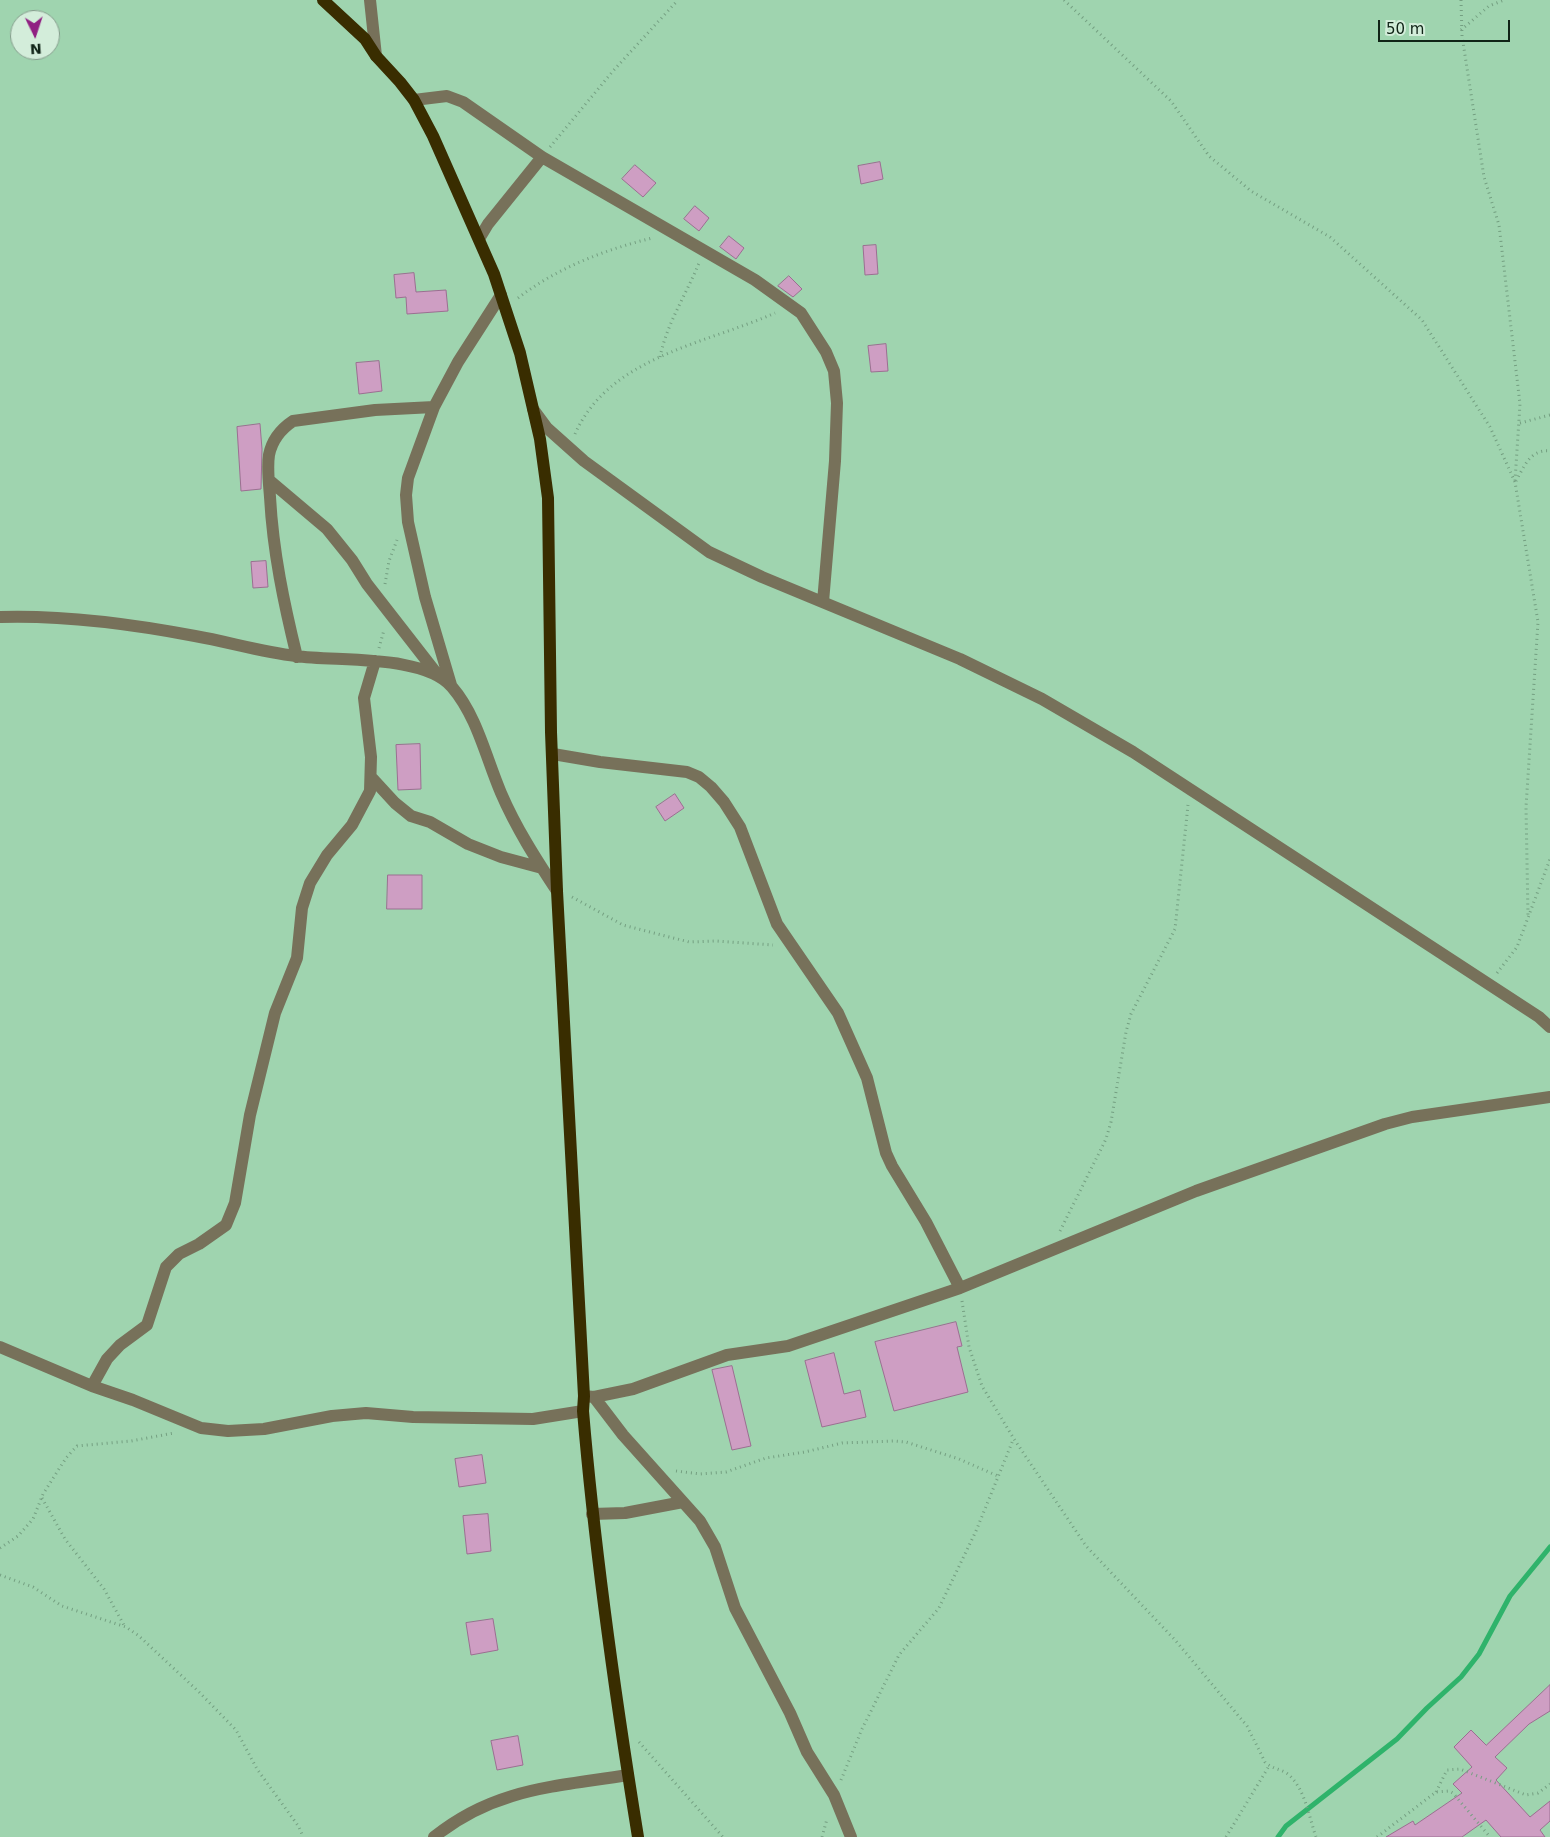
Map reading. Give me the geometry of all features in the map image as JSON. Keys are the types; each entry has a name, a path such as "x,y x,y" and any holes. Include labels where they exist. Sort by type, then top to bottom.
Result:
{"main road":[{"path":"324,0 365,39 376,56 414,100 433,136 480,239 503,301 520,353 540,440 548,498 557,891 589,1396 583,1411 592,1514 620,1722 638,1837"}],"street":[{"path":"370,0 376,56"},
{"path":"414,100 446,96 455,98 474,108 542,157 755,280 801,313 826,352 834,371 837,403 835,461 823,602"},
{"path":"480,239 488,224 542,157"},
{"path":"451,685 425,597 408,522 406,495 408,478 434,407 458,362 503,301"},
{"path":"531,406 547,428 570,449 710,552 762,577 960,659 1042,699 1133,752 1539,1017 1550,1027"},
{"path":"297,657 277,567 269,480 269,455 275,440 282,429 293,421 374,410 434,407"},
{"path":"269,480 327,529 437,674 451,685 462,700 476,728 501,794 526,845 557,891"},
{"path":"0,616 40,617 147,628 297,657 375,661 437,674"},
{"path":"92,1386 107,1359 120,1345 147,1325 166,1267 179,1254 200,1244 226,1225 239,1194 250,1115 275,1014 298,958 302,908 308,891 327,855 352,826 370,792 372,778 364,698 375,661"},
{"path":"553,754 600,762 687,772 705,782 724,802 740,827 777,924 838,1013 867,1078 886,1153 926,1222 960,1288"},
{"path":"372,778 394,804 411,816 430,822 468,844 500,857 542,868"},
{"path":"589,1396 633,1389 727,1355 773,1350 788,1346 960,1288 1048,1254 1196,1192 1385,1124 1412,1117 1550,1097"},
{"path":"0,1347 92,1386 133,1400 201,1428 228,1431 264,1429 332,1416 366,1413 423,1418 533,1419 583,1411"},
{"path":"589,1396 700,1521 714,1546 735,1608 790,1713 807,1752 834,1795 851,1837"},
{"path":"592,1514 625,1513 683,1502"},
{"path":"434,1837 465,1815 488,1803 512,1794 628,1775"}],"path":[{"path":"542,157 613,71 678,0"},
{"path":"1064,0 1171,101 1209,156 1251,191 1330,237 1422,320 1490,427 1515,482"},
{"path":"1461,0 1461,30 1486,185 1498,218 1520,404 1515,482 1538,622 1526,807 1528,916"},
{"path":"1461,30 1489,6 1504,0"},
{"path":"503,301 575,264 627,244 672,233"},
{"path":"660,357 668,325 690,284 704,251"},
{"path":"570,449 583,416 611,385 660,357 755,322 791,305"},
{"path":"1519,424 1550,415"},
{"path":"1515,482 1529,458 1543,450 1550,451"},
{"path":"375,661 384,634 386,574 397,540 408,522"},
{"path":"1048,1254 1106,1139 1111,1122 1126,1032 1131,1014 1175,929 1190,789"},
{"path":"1488,984 1517,947 1550,859"},
{"path":"557,891 589,905 623,925 688,942 716,941 791,945"},
{"path":"960,1288 972,1361 982,1386 1014,1439 1086,1546 1176,1640 1248,1726 1262,1758 1268,1766 1287,1773 1299,1787 1316,1837"},
{"path":"0,1548 18,1536 33,1519 41,1498 66,1458 77,1446 132,1441 201,1428"},
{"path":"822,1837 834,1795 862,1729 899,1655 940,1608 976,1532 1014,1439"},
{"path":"653,1468 700,1474 726,1472 766,1458 805,1452 842,1443 894,1441 906,1442 959,1459 998,1476"},
{"path":"41,1498 65,1539 104,1589 126,1627"},
{"path":"0,1575 33,1586 62,1606 126,1627 160,1654 236,1730 257,1769 299,1827 303,1837"},
{"path":"620,1722 670,1774 722,1837"},
{"path":"1226,1837 1268,1766"},
{"path":"1377,1837 1436,1792 1447,1770 1451,1768 1460,1769 1526,1795 1538,1793 1550,1784"},
{"path":"1436,1792 1449,1791 1453,1794 1490,1837"}],"building":[{"path":"880,162 883,179 861,184 858,166"},
{"path":"635,165 656,183 643,197 622,179"},
{"path":"695,206 709,218 699,231 684,219"},
{"path":"729,236 744,248 736,259 720,247"},
{"path":"876,245 878,274 865,275 863,246"},
{"path":"414,273 416,292 446,290 448,311 407,314 406,297 396,298 394,275"},
{"path":"789,276 802,289 793,297 778,286"},
{"path":"886,344 888,371 871,372 868,346"},
{"path":"379,361 382,391 359,394 356,363"},
{"path":"260,424 262,449 261,489 241,491 237,427"},
{"path":"266,561 268,587 253,588 251,562"},
{"path":"420,744 421,789 398,790 396,745"},
{"path":"675,794 684,808 665,821 656,807"},
{"path":"388,875 422,875 422,909 387,909"},
{"path":"956,1322 962,1346 957,1347 968,1392 894,1411 875,1342"},
{"path":"834,1353 844,1394 860,1390 866,1417 822,1427 805,1361"},
{"path":"732,1366 751,1446 732,1450 712,1370"},
{"path":"482,1455 486,1483 459,1487 455,1459"},
{"path":"488,1514 491,1551 467,1554 463,1516"},
{"path":"493,1619 498,1650 471,1655 466,1623"},
{"path":"1550,1685 1550,1711 1529,1724 1495,1757 1507,1768 1496,1780 1530,1817 1550,1801 1550,1821 1540,1830 1545,1837 1501,1837 1486,1820 1462,1837 1386,1837 1413,1821 1415,1825 1462,1793 1453,1784 1472,1767 1454,1747 1471,1730 1486,1745"},
{"path":"518,1736 523,1765 497,1770 491,1741"}],"waterway":[{"path":"1278,1837 1286,1826 1397,1739 1461,1677 1479,1654 1510,1596 1550,1547"}]}
